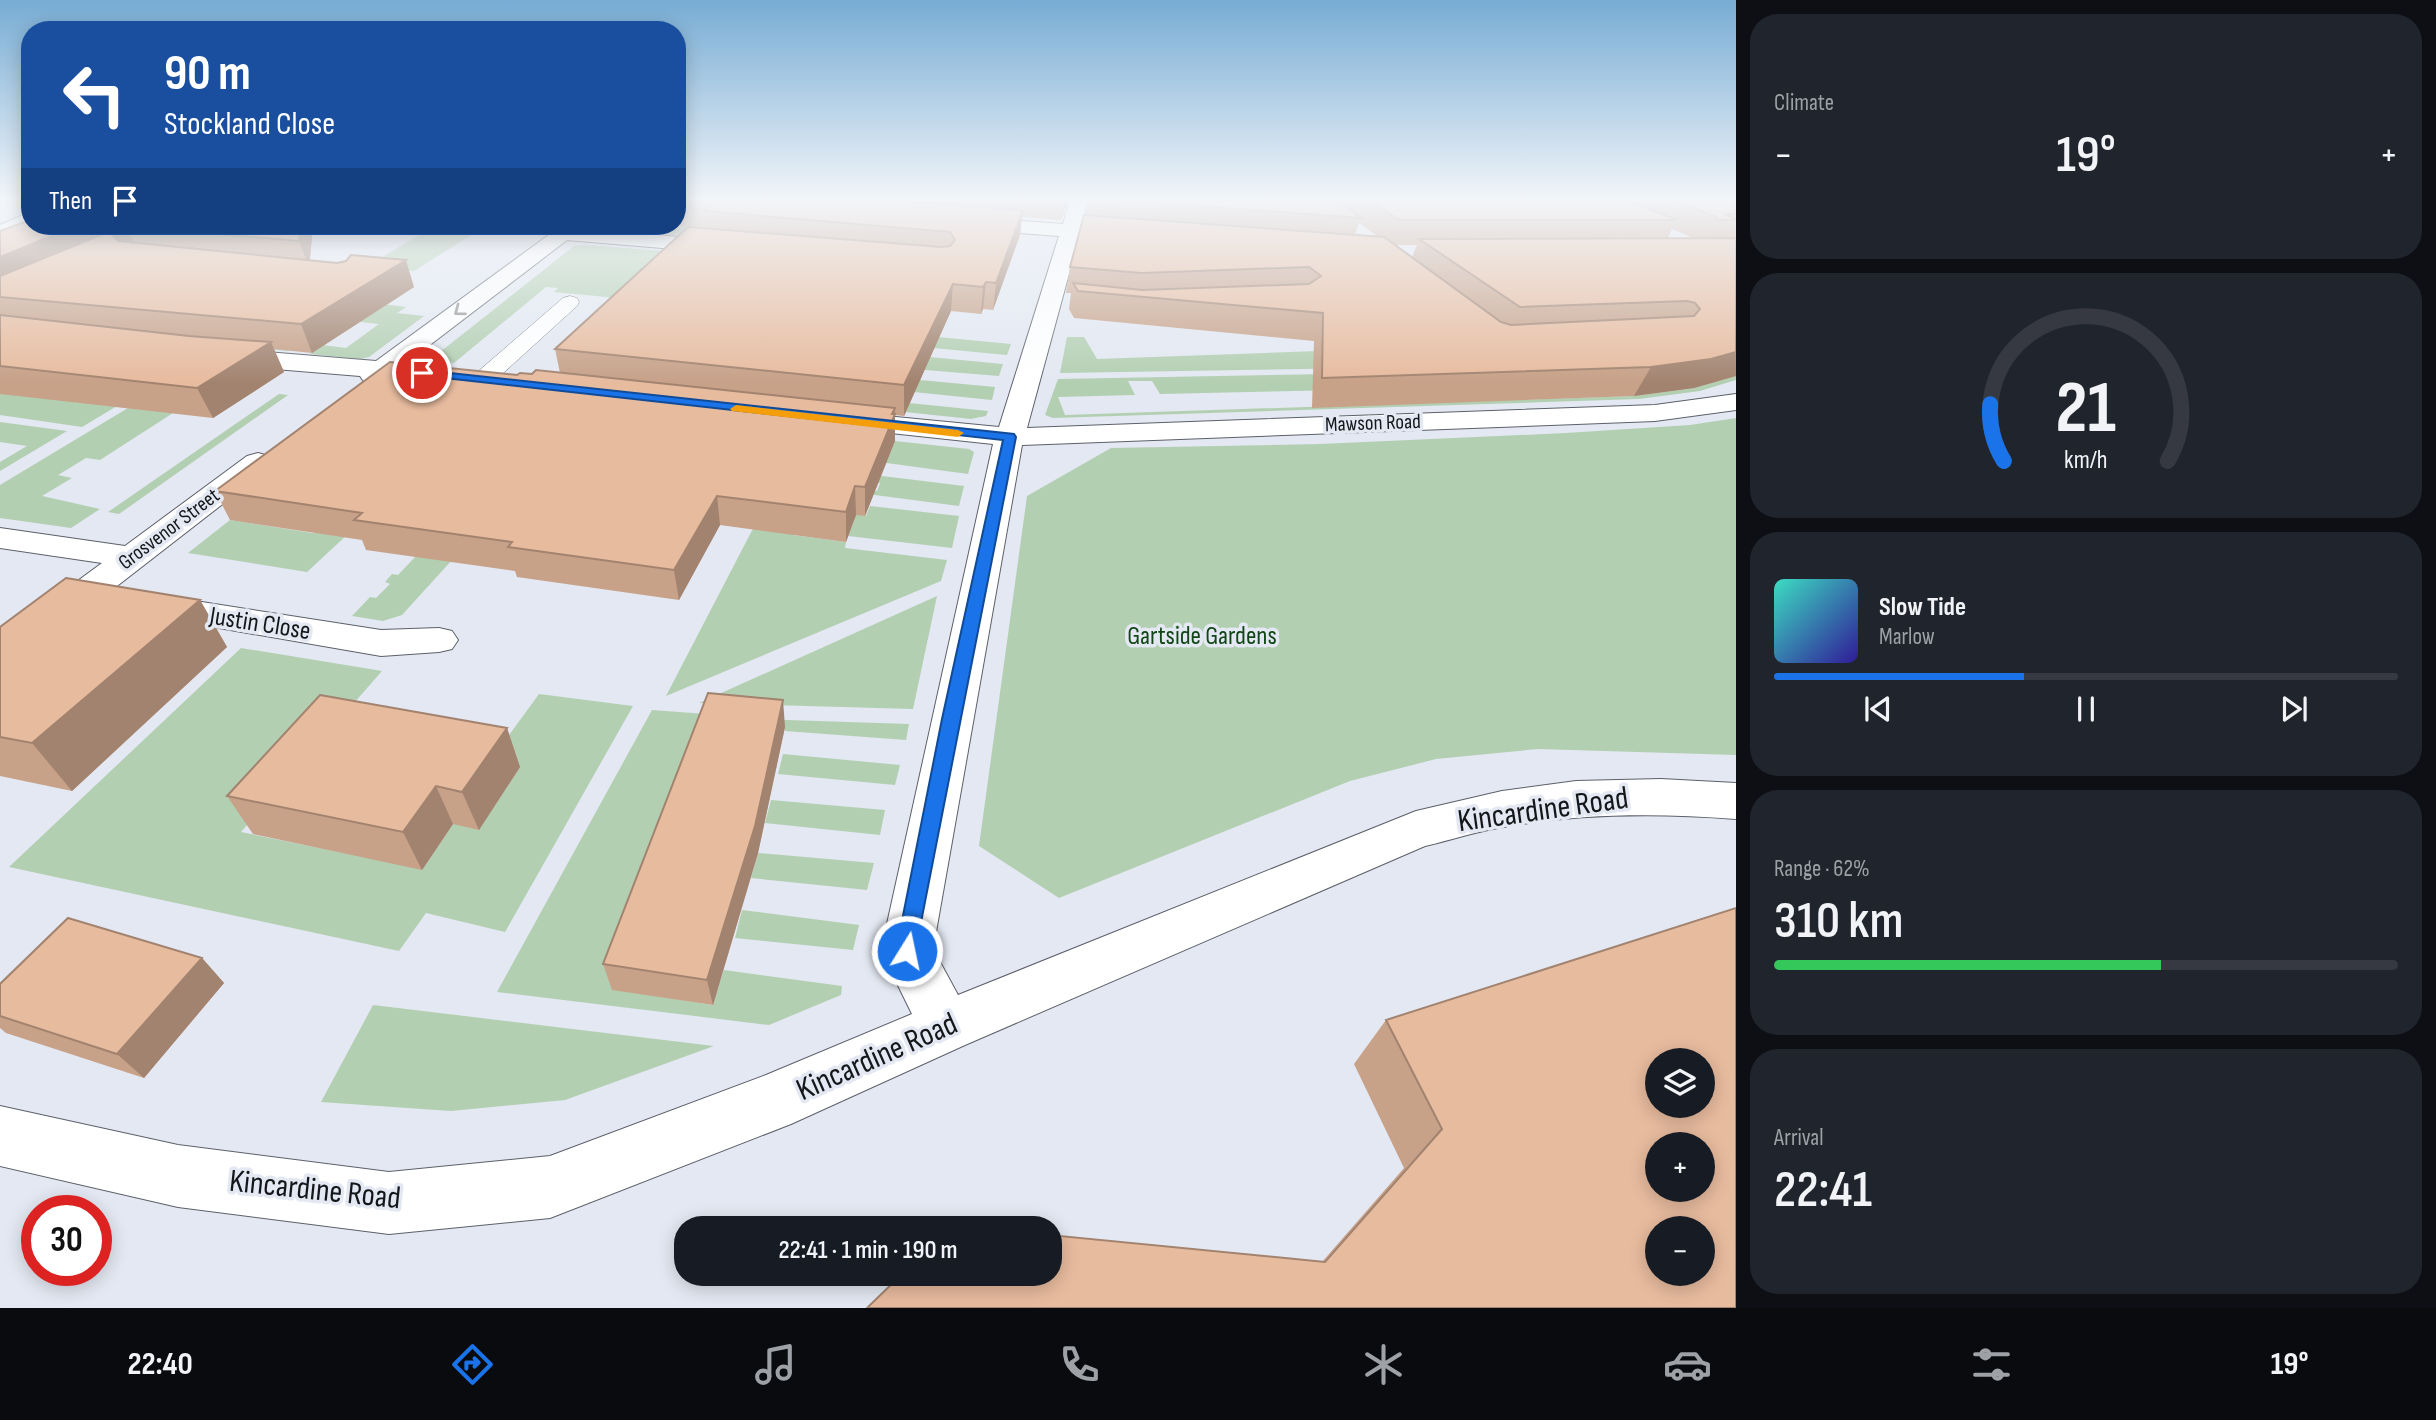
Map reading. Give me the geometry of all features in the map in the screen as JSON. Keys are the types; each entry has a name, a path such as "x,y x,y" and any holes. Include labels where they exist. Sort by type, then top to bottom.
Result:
{"main road":[{"path":"349,394 526,261"},
{"path":"946,1026 907,951 953,705 1010,437 1063,301 1067,261"},
{"path":"204,355 383,369 523,384"},
{"name":"Mawson Road","path":"822,418 1010,437 1655,413 1736,402"},
{"name":"Grosvenor Street","path":"0,657 284,443"},
{"path":"0,538 131,558"},
{"name":"Justin Close","path":"82,596 381,643 439,640"},
{"name":"Kincardine Road","path":"0,1136 177,1176 389,1203 550,1187 770,1103 946,1026 1416,830 1502,809 1576,799 1661,796 1736,801"}],"lane":[{"path":"482,380 570,302"}],"green space":[{"path":"376,261 430,261 414,271 366,267"},
{"path":"555,261 666,261 627,299 554,292 558,288 546,287 454,363 439,361 440,352"},
{"path":"360,272 407,276 367,302 406,307 397,313 424,316 369,357 360,359 310,354 322,345 346,348 379,324 315,317 279,340 300,343 288,351 246,347 361,276"},
{"path":"1379,285 1342,390 1160,394 1152,381 1128,381 1135,395 1058,397 1065,415 1634,396 1694,388 1736,376 1736,380 1700,391 1639,399 1053,418 1045,415 1058,379 1328,374"},
{"path":"938,337 1011,344 1007,355 923,347"},
{"path":"1067,337 1084,337 1097,359 1345,350 1369,368 1060,373"},
{"path":"929,357 1003,364 999,376 913,369"},
{"path":"0,361 27,388 43,397 60,395 77,403 85,398 105,406 155,377 182,367 82,427 0,415"},
{"path":"920,380 995,387 992,400 904,391 917,386"},
{"path":"279,394 288,395 119,514 108,512"},
{"path":"909,403 988,411 986,416 971,419 905,412"},
{"path":"128,408 173,413 100,460 86,458 58,475 72,478 42,496 100,509 71,528 0,518 0,485"},
{"name":"Gartside Gardens","path":"1736,418 1736,755 1538,749 1436,759 1350,781 1059,898 979,846 1027,496 1111,448 1320,444 1566,433 1690,425"},
{"path":"0,422 67,431 0,471 0,462 27,446 0,442"},
{"path":"895,441 969,449 974,452 968,474 879,462 890,454"},
{"path":"874,475 964,486 959,506 867,494 869,490 877,491 880,483 872,481"},
{"path":"771,494 793,535 846,542 845,548 947,560 941,581 666,696"},
{"path":"870,506 959,516 952,548 848,536 854,521 849,520 852,514 866,516"},
{"path":"230,520 312,533 348,534 307,572 188,553"},
{"path":"416,556 452,560 402,615 383,621 352,616 370,597 376,598 390,584 385,582 392,574 398,575"},
{"path":"937,596 913,709 699,703"},
{"path":"241,648 382,671 241,832 422,869 453,824 490,761 539,694 633,706 505,932 426,913 399,951 9,867"},
{"path":"652,710 787,720 909,724 906,740 785,731 785,727 612,989 712,1005 724,970 842,986 841,995 769,1025 497,992"},
{"path":"783,754 900,765 895,785 778,774"},
{"path":"771,800 885,810 880,835 765,823"},
{"path":"758,853 874,863 867,890 751,878"},
{"path":"742,910 859,925 853,950 735,938"},
{"path":"373,1005 714,1046 565,1100 451,1111 321,1102"}],"building":[{"path":"37,261 404,261 301,324 0,297 0,276"},
{"path":"651,261 1004,261 996,283 986,282 983,287 953,284 904,385 555,349"},
{"path":"1072,261 1417,261 1501,322 1511,325 1694,316 1700,309 1695,303 1687,301 1520,307 1452,261 1736,261 1736,352 1711,359 1651,367 1322,378 1323,313 1078,291 1073,283 1142,290 1309,284 1321,276 1309,267 1142,273 1070,267"},
{"path":"0,315 189,336 271,342 197,388 0,366"},
{"path":"390,362 517,375 532,374 536,370 895,408 892,414 895,414 865,487 855,486 846,512 717,496 674,570 508,547 512,542 354,520 362,513 215,491"},
{"path":"66,578 200,600 32,743 0,737 0,627"},
{"path":"708,693 783,700 755,826 707,980 603,964"},
{"path":"320,695 507,728 462,792 436,786 403,832 227,796"},
{"path":"1736,908 1736,1308 867,1308 890,1286 1062,1286 1062,1236 1325,1262 1442,1129 1386,1020"},
{"path":"68,918 202,958 117,1054 0,1016 0,984"}],"slow traffic":[{"path":"736,409 958,433"}],"route":[{"path":"422,373 1010,437 998,483 950,719 907,951"}]}
